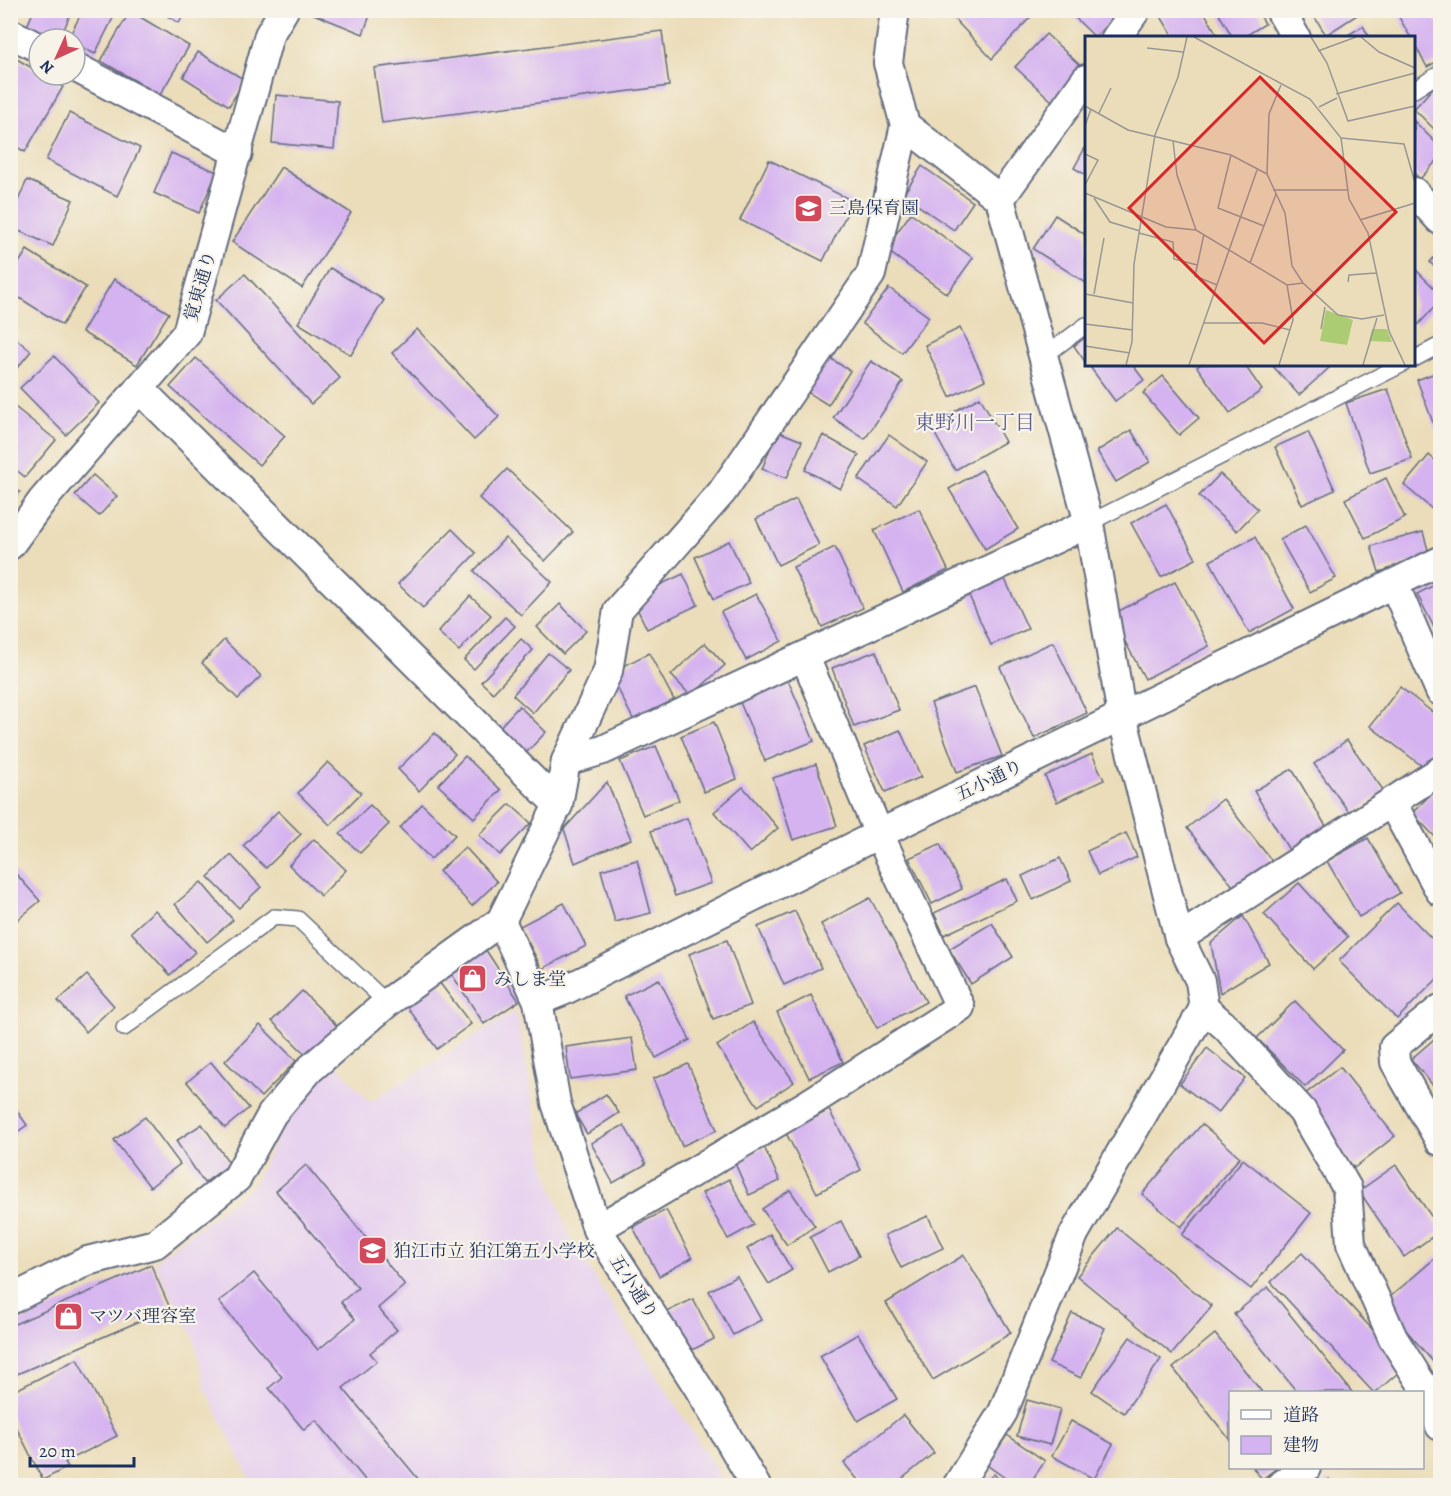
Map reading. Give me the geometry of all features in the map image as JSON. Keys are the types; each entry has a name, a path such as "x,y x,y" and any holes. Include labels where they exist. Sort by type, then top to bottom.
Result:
{"street":[{"name":"覚東通り","path":"10,545 42,501 187,333 269,35 284,10"},
{"path":"10,1300 87,1261 155,1244 237,1178 272,1114 310,1069 387,1003 501,921 558,805 566,761 608,671 618,610 722,492 871,274 905,125 888,63 895,10"},
{"path":"1117,36 1136,10"},
{"path":"1280,10 1295,36"},
{"path":"10,33 27,42"},
{"path":"87,74 238,153"},
{"path":"1000,199 1085,80"},
{"path":"905,125 1000,199 1089,523 1122,716 1179,938 1200,981 1204,1008 1074,1234 1003,1412 957,1485"},
{"path":"1415,194 1440,220"},
{"path":"139,388 558,805"},
{"path":"566,761 603,750 1089,523"},
{"name":"五小通り","path":"538,1001 563,991 879,834 1440,561"},
{"path":"1394,584 1440,691"},
{"path":"597,1229 808,1104 960,1007 879,834 805,657"},
{"path":"1179,938 1440,771"},
{"path":"1392,803 1440,891"},
{"name":"五小通り","path":"501,921 538,1001 556,1103 597,1229 698,1388 756,1485"},
{"path":"1204,1008 1227,1028 1302,1111 1347,1188 1350,1244 1393,1338 1424,1382 1440,1426"},
{"path":"1440,1010 1394,1047 1395,1062 1440,1141"},
{"path":"1280,1485 1303,1469"}],"lane":[{"path":"1415,89 1440,73"},
{"path":"1043,357 1085,326"},
{"path":"1415,358 1440,345"},
{"path":"1089,523 1398,366"},
{"path":"124,1028 274,917 298,919 387,1003"}],"shaded area":[{"name":"狛江市立 狛江第五小学校","path":"516,1011 546,1170 571,1240 726,1485 253,1485 206,1390 193,1335 154,1262 253,1185 288,1116 320,1079 337,1065 370,1102"}],"building":[{"path":"34,10 72,10 65,27 27,26"},
{"path":"83,10 117,10 95,54 87,50 87,27 74,27"},
{"path":"157,10 186,10 179,23"},
{"path":"312,10 372,10 363,34 311,13"},
{"path":"946,10 1037,10 992,59"},
{"path":"1067,10 1110,10 1115,16 1094,36"},
{"path":"1157,10 1203,10 1218,36 1173,36"},
{"path":"1225,10 1257,10 1265,24 1245,36 1232,36 1219,14"},
{"path":"1310,10 1354,10 1357,15 1326,35"},
{"path":"1399,10 1431,10 1440,28 1440,60 1427,67 1415,45 1415,36 1410,36 1396,12"},
{"path":"130,11 189,46 160,95 101,61"},
{"path":"1363,26 1369,36 1346,36"},
{"path":"662,31 669,86 382,123 374,68"},
{"path":"1046,34 1084,69 1053,102 1015,67"},
{"path":"198,52 245,80 229,106 183,77"},
{"path":"10,55 27,65 27,87 63,87 25,152 10,143"},
{"path":"1440,80 1440,135 1415,108"},
{"path":"276,95 338,101 334,149 272,143"},
{"path":"69,113 140,148 117,196 46,160"},
{"path":"1415,122 1440,147 1440,157 1420,179 1415,174"},
{"path":"1085,148 1085,174 1074,168"},
{"path":"171,153 217,172 199,213 154,193"},
{"path":"769,160 853,201 823,261 740,220"},
{"path":"922,166 973,202 954,230 903,195"},
{"path":"281,167 351,213 302,288 232,242"},
{"path":"1440,173 1440,185 1434,178"},
{"path":"27,180 73,200 53,246 10,227 10,219"},
{"path":"911,213 973,258 947,294 885,249"},
{"path":"1055,215 1085,234 1085,282 1033,249"},
{"path":"27,250 86,287 62,325 10,292 10,277"},
{"path":"1440,251 1440,273 1430,262"},
{"path":"330,268 384,300 351,355 298,323"},
{"path":"1415,269 1440,294 1440,301 1418,325 1415,322"},
{"path":"245,274 340,378 311,404 216,300"},
{"path":"114,279 169,313 137,365 82,332"},
{"path":"889,288 929,317 902,353 862,323"},
{"path":"960,328 985,380 950,397 925,345"},
{"path":"417,329 499,417 474,440 392,353"},
{"path":"10,334 31,351 10,377"},
{"path":"1085,338 1085,362 1074,346"},
{"path":"824,354 850,371 828,405 801,388"},
{"path":"54,356 99,403 66,435 20,388"},
{"path":"196,358 285,436 259,465 170,387"},
{"path":"871,361 903,382 865,439 833,418"},
{"path":"1089,366 1134,366 1144,380 1115,401"},
{"path":"1245,366 1262,390 1230,413 1197,367"},
{"path":"1273,366 1328,366 1329,368 1299,395"},
{"path":"1440,371 1440,435 1438,436 1417,380"},
{"path":"1163,376 1199,418 1179,435 1143,393"},
{"path":"1388,389 1412,459 1370,473 1346,403"},
{"path":"980,397 1005,442 955,470 930,425"},
{"path":"10,403 56,440 25,477 10,465"},
{"path":"1131,430 1150,462 1116,482 1097,451"},
{"path":"777,431 802,441 787,478 762,469"},
{"path":"1308,432 1335,490 1302,505 1275,447"},
{"path":"823,435 859,455 840,489 805,470"},
{"path":"889,435 927,462 897,506 858,479"},
{"path":"1429,455 1440,465 1440,516 1404,485"},
{"path":"507,469 573,532 545,561 479,498"},
{"path":"982,470 1018,529 985,549 949,489"},
{"path":"1220,474 1258,509 1237,531 1199,496"},
{"path":"93,475 117,496 99,516 75,495"},
{"path":"1386,478 1405,518 1365,538 1345,499"},
{"path":"10,485 20,492 10,505"},
{"path":"796,499 819,545 778,565 756,519"},
{"path":"1166,504 1196,559 1161,577 1131,523"},
{"path":"919,509 948,570 903,592 874,530"},
{"path":"1306,525 1336,578 1310,592 1280,539"},
{"path":"452,529 476,553 423,608 398,584"},
{"path":"1423,532 1430,557 1379,572 1371,546"},
{"path":"1255,537 1294,609 1249,633 1210,561"},
{"path":"505,538 552,582 521,615 474,571"},
{"path":"729,541 749,583 714,599 695,557"},
{"path":"835,547 863,608 822,627 793,567"},
{"path":"683,574 698,605 647,629 632,598"},
{"path":"1003,575 1028,629 991,645 967,591"},
{"path":"1175,582 1209,646 1145,679 1111,615"},
{"path":"1440,582 1440,639 1417,594"},
{"path":"756,594 782,641 746,660 721,612"},
{"path":"470,596 491,615 459,651 438,632"},
{"path":"560,604 586,631 563,654 537,627"},
{"path":"505,617 515,626 474,669 464,660"},
{"path":"521,639 533,650 493,693 481,682"},
{"path":"224,640 261,676 238,699 202,663"},
{"path":"1053,642 1087,713 1034,738 1000,667"},
{"path":"705,643 725,665 691,696 671,675"},
{"path":"876,651 899,710 854,727 832,668"},
{"path":"548,653 569,670 533,713 513,695"},
{"path":"649,653 674,700 634,721 610,673"},
{"path":"788,680 814,741 765,761 739,700"},
{"path":"975,687 1002,756 957,772 931,703"},
{"path":"1400,687 1440,718 1440,750 1426,769 1370,726"},
{"path":"519,706 546,732 524,755 497,730"},
{"path":"714,722 737,779 704,792 681,736"},
{"path":"900,730 921,777 885,792 864,746"},
{"path":"435,733 455,754 419,791 398,769"},
{"path":"1347,740 1384,791 1351,815 1314,764"},
{"path":"656,746 679,800 643,815 620,761"},
{"path":"1092,754 1104,780 1057,802 1045,776"},
{"path":"465,756 501,790 474,818 438,785"},
{"path":"328,762 361,793 330,825 298,793"},
{"path":"816,764 837,826 793,840 773,778"},
{"path":"1292,769 1327,828 1289,850 1254,791"},
{"path":"607,782 631,839 575,863 564,829"},
{"path":"1440,785 1440,842 1412,813"},
{"path":"743,787 778,828 750,853 714,812"},
{"path":"1223,799 1272,861 1236,890 1187,828"},
{"path":"422,804 455,835 431,859 400,828"},
{"path":"510,804 531,823 500,855 479,835"},
{"path":"370,805 389,824 360,853 340,834"},
{"path":"278,811 301,834 266,868 243,846"},
{"path":"687,818 711,883 675,896 651,831"},
{"path":"1126,833 1137,857 1098,875 1087,851"},
{"path":"1368,838 1400,893 1359,917 1327,861"},
{"path":"314,839 346,870 321,896 289,865"},
{"path":"940,844 962,889 932,904 909,858"},
{"path":"465,847 497,882 472,906 439,871"},
{"path":"231,855 261,887 239,908 208,877"},
{"path":"1060,858 1071,881 1033,900 1022,876"},
{"path":"637,860 651,913 615,922 601,870"},
{"path":"10,867 40,901 10,926"},
{"path":"1007,879 1017,901 944,935 934,913"},
{"path":"201,882 233,920 207,942 175,904"},
{"path":"1299,883 1348,937 1313,969 1264,914"},
{"path":"870,898 926,1002 877,1028 821,924"},
{"path":"564,903 586,946 542,969 520,926"},
{"path":"1397,903 1440,947 1440,976 1397,1019 1339,961"},
{"path":"155,910 195,952 170,975 131,932"},
{"path":"795,911 821,968 784,985 758,927"},
{"path":"1243,916 1269,963 1220,993 1211,943"},
{"path":"992,923 1013,957 971,984 949,949"},
{"path":"727,940 751,1005 713,1019 689,954"},
{"path":"482,944 519,1001 484,1024 447,967"},
{"path":"87,975 114,1006 86,1032 58,1001"},
{"path":"436,978 471,1024 437,1049 404,1002"},
{"path":"659,979 690,1040 656,1058 624,996"},
{"path":"302,991 337,1026 307,1056 272,1021"},
{"path":"811,995 843,1062 809,1078 777,1012"},
{"path":"1295,1001 1343,1050 1305,1087 1257,1038"},
{"path":"753,1022 794,1082 758,1106 717,1046"},
{"path":"260,1025 296,1061 261,1097 225,1061"},
{"path":"1440,1034 1440,1094 1411,1059"},
{"path":"632,1038 637,1070 570,1079 566,1047"},
{"path":"1207,1048 1245,1078 1218,1113 1180,1084"},
{"path":"211,1062 249,1108 225,1128 187,1082"},
{"path":"688,1064 717,1130 682,1146 653,1079"},
{"path":"1340,1067 1395,1136 1354,1168 1300,1098"},
{"path":"606,1094 619,1113 587,1134 575,1114"},
{"path":"10,1101 27,1125 10,1137"},
{"path":"829,1110 861,1170 817,1193 786,1133"},
{"path":"145,1117 180,1164 150,1187 114,1140"},
{"path":"202,1124 230,1164 204,1183 176,1141"},
{"path":"1202,1124 1240,1157 1181,1227 1142,1194"},
{"path":"624,1125 646,1164 613,1183 591,1143"},
{"path":"764,1147 780,1181 749,1195 734,1161"},
{"path":"1243,1159 1311,1213 1251,1289 1182,1235"},
{"path":"306,1165 405,1285 378,1308 397,1330 370,1353 377,1361 343,1388 424,1486 370,1486 316,1420 304,1430 269,1388 282,1377 219,1302 254,1273 318,1350 355,1319 341,1302 358,1288 276,1191"},
{"path":"1396,1165 1440,1229 1404,1257 1359,1191"},
{"path":"729,1179 754,1225 728,1239 702,1193"},
{"path":"790,1190 815,1226 787,1245 762,1209"},
{"path":"666,1210 692,1258 659,1276 633,1227"},
{"path":"928,1216 943,1248 901,1268 885,1235"},
{"path":"841,1221 859,1256 828,1272 810,1237"},
{"path":"1117,1228 1212,1306 1172,1354 1077,1276"},
{"path":"770,1234 792,1270 769,1284 747,1249"},
{"path":"1302,1253 1406,1366 1377,1391 1372,1391 1271,1282"},
{"path":"1440,1254 1440,1357 1434,1363 1383,1303"},
{"path":"964,1255 1011,1333 933,1380 886,1303"},
{"path":"151,1265 170,1308 10,1377 10,1326"},
{"path":"737,1276 761,1320 733,1335 709,1291"},
{"path":"1268,1287 1351,1391 1296,1391 1234,1314"},
{"path":"693,1299 714,1339 684,1354 664,1313"},
{"path":"1072,1313 1105,1328 1081,1378 1049,1363"},
{"path":"858,1334 897,1399 858,1421 820,1356"},
{"path":"1215,1334 1261,1391 1229,1391 1229,1439 1173,1368"},
{"path":"1130,1337 1161,1359 1124,1413 1092,1391"},
{"path":"77,1359 117,1436 65,1462 68,1467 43,1480 10,1415 10,1393"},
{"path":"1027,1400 1060,1409 1050,1445 1017,1436"},
{"path":"903,1415 934,1453 893,1486 863,1486 844,1463"},
{"path":"1071,1421 1113,1444 1094,1479 1052,1456"},
{"path":"1007,1435 1045,1461 1028,1486 1016,1486 987,1465"},
{"path":"1254,1469 1276,1469 1262,1479"},
{"path":"994,1474 1005,1486 981,1486"},
{"path":"1329,1479 1335,1486 1322,1486"}],"place":[{"name":"三島保育園","path":"808,208"},
{"name":"みしま堂","path":"473,979"},
{"name":"狛江市立 狛江第五小学校","path":"372,1251"},
{"name":"マツバ理容室","path":"68,1316"}],"district":[{"name":"東野川一丁目","path":"975,422"}]}
